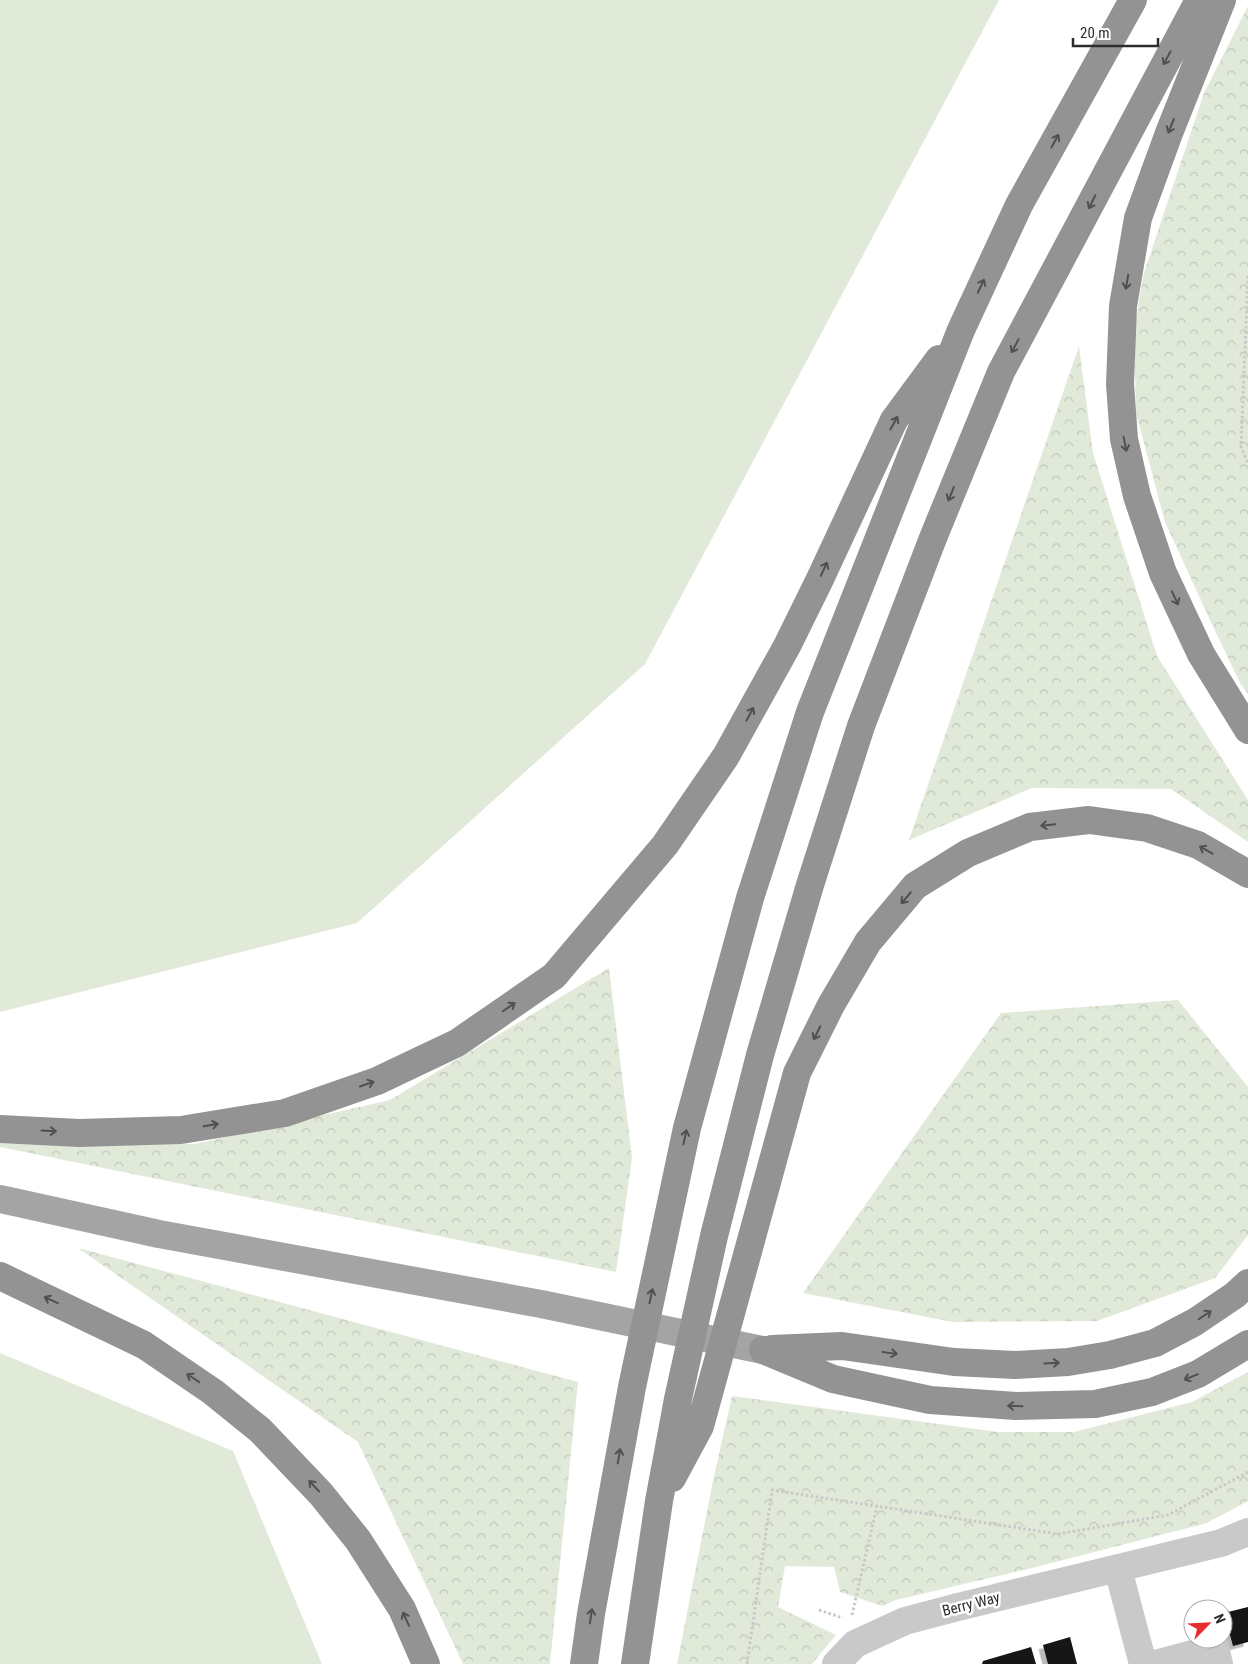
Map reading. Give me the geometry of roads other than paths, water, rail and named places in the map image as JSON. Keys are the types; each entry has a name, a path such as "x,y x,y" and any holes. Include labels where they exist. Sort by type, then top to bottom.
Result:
{"highway":[{"path":"584,1664 591,1614 632,1387 685,1137 750,898 810,712 961,330 1019,205 1133,0"},
{"path":"635,1664 659,1501 678,1399 714,1236 760,1055 813,876 861,726 933,538 1001,372 1199,0"},
{"path":"1222,0 1169,133 1138,218 1123,306 1120,384 1124,439 1137,496 1163,573 1201,654 1248,730"},
{"path":"0,1128 79,1133 181,1130 285,1113 376,1081 457,1043 554,976 665,845 726,756 795,629 894,420 961,330"},
{"path":"659,1501 700,1426 797,1073 831,1005 868,942 915,886 968,854 1030,827 1089,820 1147,828 1198,845 1248,874"},
{"path":"0,1276 144,1345 213,1392 260,1430 321,1494 358,1540 402,1609 426,1664"},
{"path":"763,1350 842,1346 954,1362 1015,1365 1068,1362 1110,1355 1155,1342 1195,1322 1235,1295 1248,1283"},
{"path":"763,1350 833,1378 930,1400 1016,1406 1095,1404 1152,1392 1198,1374 1248,1344"}],"main road":[{"path":"0,1199 159,1234 541,1304 763,1350"}],"street":[{"name":"Berry Way","path":"836,1664 854,1644 905,1621 1221,1543 1248,1532"},
{"path":"1118,1568 1143,1664"},
{"path":"1155,1664 1215,1648 1219,1664"}]}
